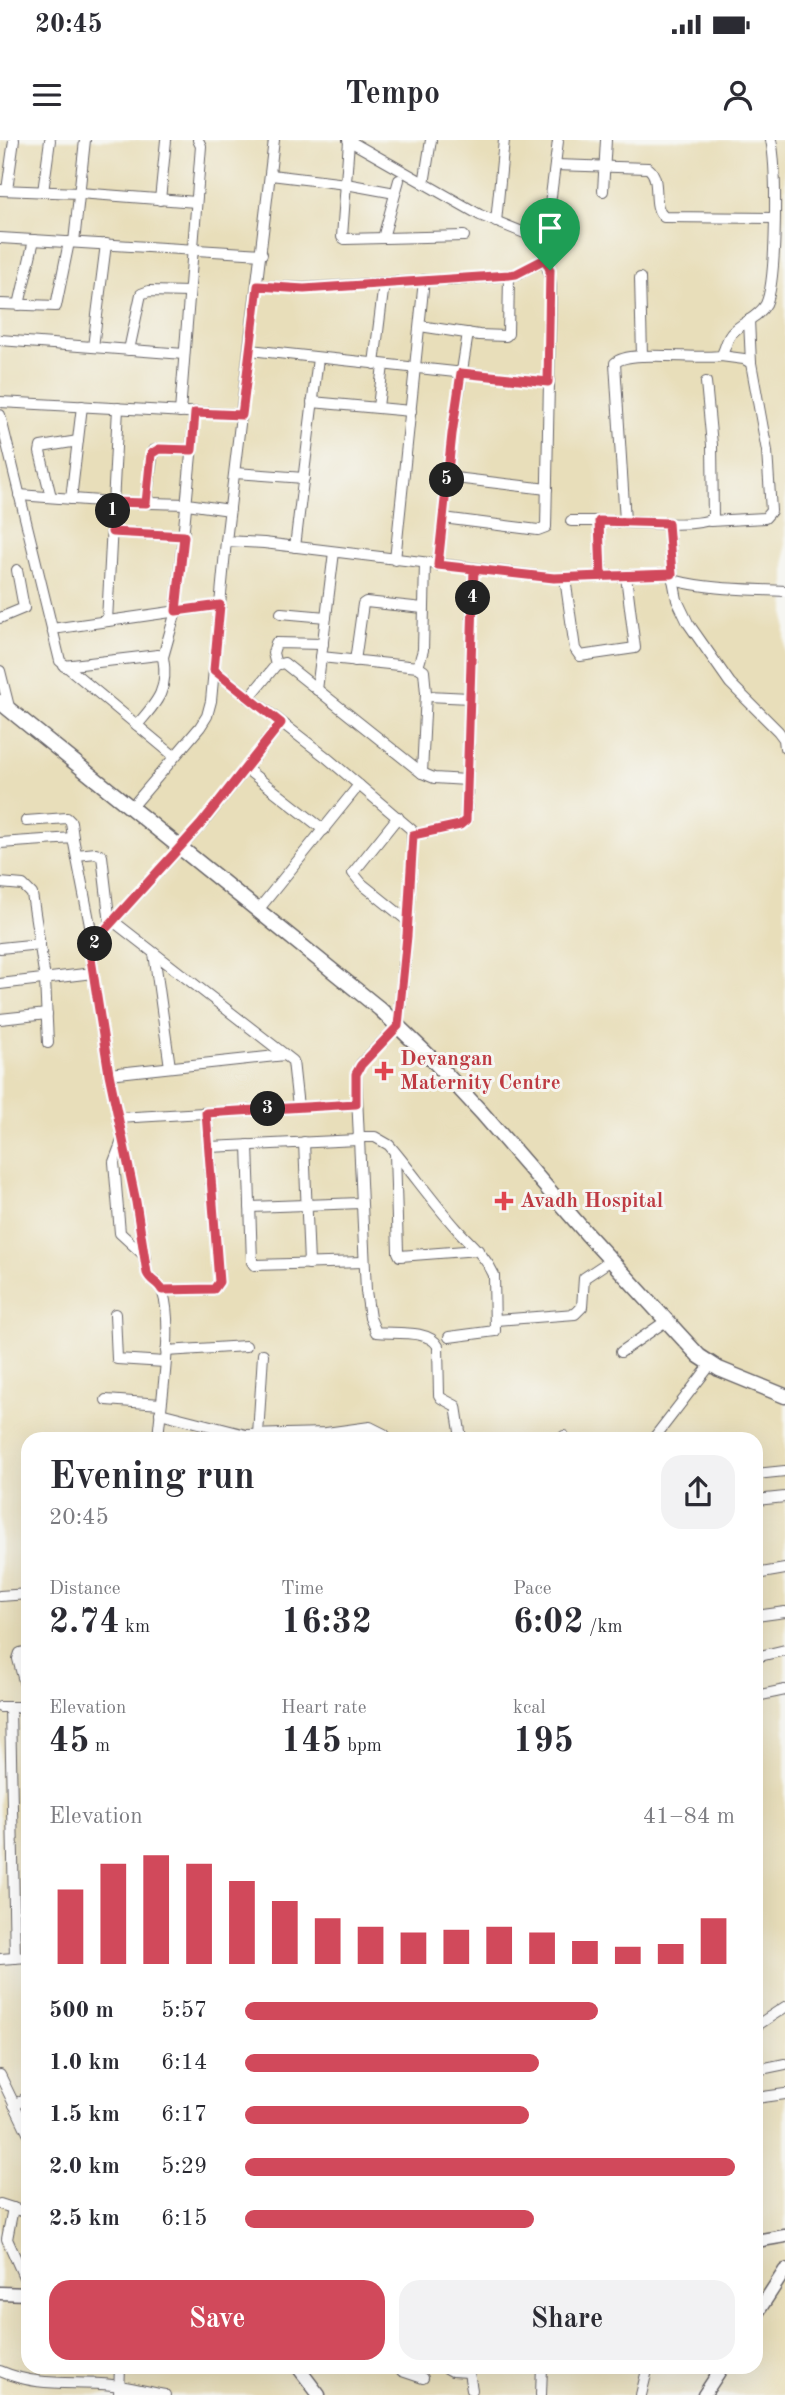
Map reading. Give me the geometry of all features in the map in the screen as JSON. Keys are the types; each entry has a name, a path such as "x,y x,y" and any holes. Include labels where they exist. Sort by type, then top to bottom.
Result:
{"highway":[{"path":"3,705 380,1009 432,1059 482,1113 692,1350 710,1364 785,1396"}],"main road":[{"path":"763,2240 785,2236"},
{"path":"763,2307 780,2287 785,2270"},
{"path":"0,2293 21,2294"},
{"path":"303,2374 319,2395"},
{"path":"704,2395 718,2374"}],"street":[{"path":"13,140 3,190 196,202"},
{"path":"43,192 50,140"},
{"path":"0,304 56,306 71,242 85,140"},
{"path":"160,200 166,140"},
{"path":"180,412 201,146 199,140"},
{"path":"132,807 200,727 207,716 211,701 226,541 274,140"},
{"path":"443,518 543,530 547,522 550,270 542,240 480,215 349,140 342,237 464,236"},
{"path":"369,152 371,140"},
{"path":"424,184 431,140"},
{"path":"496,222 504,140"},
{"path":"603,191 606,140"},
{"path":"721,356 733,332 761,311 768,298 773,258 776,175 771,140"},
{"path":"258,286 304,289 516,274 545,250 558,141"},
{"path":"555,165 648,167 652,170 658,211 664,218 774,218"},
{"path":"271,176 346,184 395,193"},
{"path":"383,238 399,180"},
{"path":"0,238 262,254"},
{"path":"19,305 34,240"},
{"path":"93,347 106,244"},
{"path":"420,326 468,333 502,336 508,334 509,275"},
{"path":"640,278 642,356"},
{"path":"395,560 424,280"},
{"path":"378,407 384,283"},
{"path":"129,350 141,294 149,291 188,292"},
{"path":"571,522 707,523 765,518 771,511 767,451 751,363 749,320"},
{"path":"438,565 447,477 468,333"},
{"path":"0,340 184,354"},
{"path":"250,350 548,382"},
{"path":"625,521 615,363 622,358 642,356 721,356 744,359 751,363"},
{"path":"295,547 318,358"},
{"path":"706,382 712,445 713,518 710,521"},
{"path":"0,402 242,415"},
{"path":"312,402 411,411"},
{"path":"71,499 82,406"},
{"path":"107,621 118,408"},
{"path":"137,725 156,704 162,692 163,657 176,611 195,413"},
{"path":"0,415 58,655 64,666 174,756"},
{"path":"51,497 41,447 78,442"},
{"path":"146,503 153,451 192,450"},
{"path":"234,473 304,478"},
{"path":"447,477 547,489"},
{"path":"19,495 187,504 230,510"},
{"path":"599,521 601,576"},
{"path":"668,523 672,577 677,600 688,623 730,683 785,742"},
{"path":"112,532 184,536"},
{"path":"226,541 565,578 672,577 691,585 742,591 785,591"},
{"path":"317,690 334,552"},
{"path":"418,667 423,650 425,563"},
{"path":"413,835 464,823 466,820 474,569"},
{"path":"0,618 24,608 17,570"},
{"path":"565,578 575,649 580,656 635,648 626,576"},
{"path":"355,660 363,604 366,602 423,608"},
{"path":"51,629 220,605"},
{"path":"281,612 326,617"},
{"path":"276,665 273,653 276,642 323,644"},
{"path":"64,666 158,655 163,657"},
{"path":"321,657 418,667 424,671 426,693 422,773"},
{"path":"249,698 276,665 284,663 422,773 434,778 467,780"},
{"path":"214,670 407,824 413,835 398,1026 361,1065 356,1074 366,1291 373,1330 426,1336 436,1342 439,1395 456,1406 460,1432"},
{"path":"0,671 3,705"},
{"path":"426,693 432,697 470,698"},
{"path":"94,946 201,824 281,723"},
{"path":"245,768 324,830"},
{"path":"258,910 359,785"},
{"path":"398,817 354,873 362,884 408,921"},
{"path":"26,821 68,818 71,822 94,946 91,959 109,1074 136,1202 144,1255 149,1279 160,1285 162,1290 167,1325 158,1432"},
{"path":"0,843 73,838"},
{"path":"77,855 96,853 102,856 112,923 285,1055 295,1066 298,1107"},
{"path":"0,883 23,884 32,894 45,979 48,1043"},
{"path":"0,948 40,944"},
{"path":"154,953 170,1067"},
{"path":"0,984 93,973"},
{"path":"0,1019 47,1014"},
{"path":"109,1074 285,1055"},
{"path":"118,1118 356,1104"},
{"path":"162,1290 218,1287 206,1113"},
{"path":"209,1147 381,1139 478,1250 494,1275 497,1329 493,1332 449,1337"},
{"path":"122,1141 114,1162 120,1233 144,1255"},
{"path":"304,1142 309,1264"},
{"path":"248,1145 254,1265 364,1262"},
{"path":"395,1153 400,1256 478,1250"},
{"path":"250,1207 361,1203"},
{"path":"496,1320 575,1314 582,1307 584,1278 611,1260"},
{"path":"115,1314 117,1359 246,1346"},
{"path":"621,1352 666,1321"},
{"path":"258,1432 263,1354"},
{"path":"659,1432 710,1364"},
{"path":"106,1400 160,1409 231,1432"},
{"path":"332,1432 370,1427 380,1432"},
{"path":"763,1473 785,1471"},
{"path":"763,1499 785,1497"},
{"path":"763,1573 785,1569"},
{"path":"0,1596 21,1594"},
{"path":"763,1615 785,1612"},
{"path":"763,1655 785,1650"},
{"path":"21,1653 18,1659 21,1670"},
{"path":"763,1695 785,1690"},
{"path":"5,1707 15,1958"},
{"path":"0,1959 21,1957"},
{"path":"763,2021 785,2007"},
{"path":"763,2069 785,2064"},
{"path":"0,2075 2,2087 21,2119"},
{"path":"763,2097 785,2094"},
{"path":"14,2105 21,2101"},
{"path":"0,2204 21,2211"},
{"path":"13,2208 7,2239 21,2270"},
{"path":"0,2371 43,2384 165,2395"},
{"path":"406,2374 423,2378"},
{"path":"470,2374 472,2390"},
{"path":"541,2395 542,2374"},
{"path":"641,2395 646,2374"}],"place":[{"name":"Devangan Maternity Centre","path":"384,1071"},
{"name":"Avadh Hospital","path":"504,1201"}],"route":[{"path":"550,270 545,259 530,268 509,275 304,289 258,286 242,415 195,413 192,450 156,449 151,454 146,503 113,502 112,532 184,536 176,611 220,605 214,670 281,723 201,824 102,933 92,952 109,1074 136,1202 147,1273 149,1279 160,1285 162,1290 218,1287 206,1113 356,1104 356,1074 361,1065 398,1026 413,835 460,825 466,820 474,569 554,578 601,576 599,521 614,521 668,523 672,574 554,578 438,565 461,373 548,382 550,270"}]}
